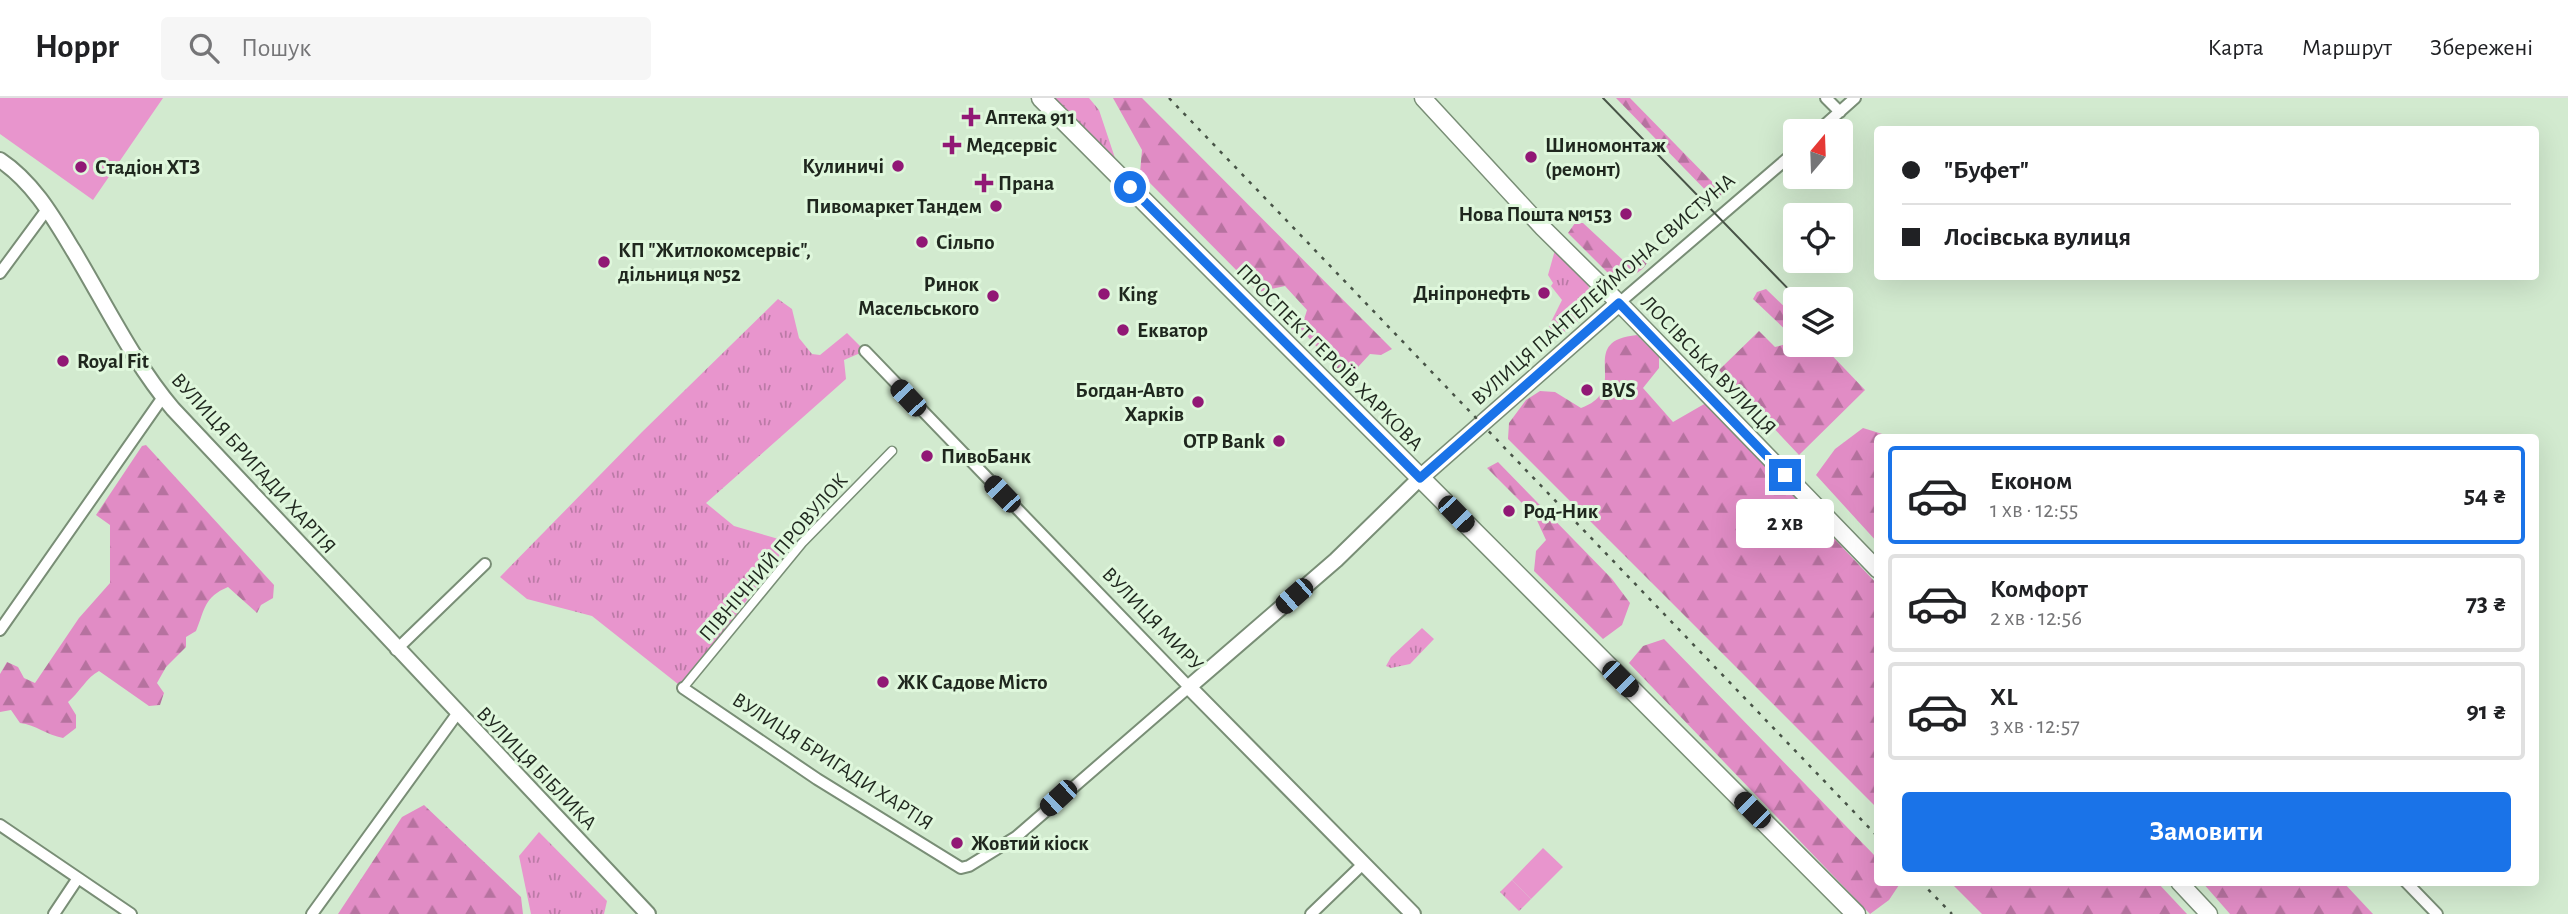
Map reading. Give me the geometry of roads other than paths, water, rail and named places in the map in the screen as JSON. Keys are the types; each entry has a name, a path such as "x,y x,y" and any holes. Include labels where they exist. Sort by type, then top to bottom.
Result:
{"main road":[{"name":"ПРОСПЕКТ ГЕРОЇВ ХАРКОВА","path":"1041,98 1856,914"},
{"name":"ЛОСІВСЬКА ВУЛИЦЯ","path":"1423,98 1543,228 1874,566"},
{"name":"ВУЛИЦЯ ПАНТЕЛЕЙМОНА СВИСТУНА","path":"1420,478 1619,303"},
{"path":"2183,886 2209,914"}],"street":[{"path":"1826,98 1840,112"},
{"path":"1832,119 1855,98"},
{"name":"ВУЛИЦЯ БРИГАДИ ХАРТІЯ","path":"0,160 18,172 48,208 163,397 396,650"},
{"name":"ВУЛИЦЯ ПАНТЕЛЕЙМОНА СВИСТУНА","path":"1619,303 1783,162"},
{"path":"0,273 48,208"},
{"name":"ВУЛИЦЯ МИРУ","path":"865,351 1189,687 1413,914"},
{"path":"0,630 163,397"},
{"name":"ПІВНІЧНИЙ ПРОВУЛОК","path":"683,688 802,544 892,451"},
{"name":"ВУЛИЦЯ ПАНТЕЛЕЙМОНА СВИСТУНА","path":"961,868 969,866 1016,837 1336,560 1420,478"},
{"path":"396,650 485,564"},
{"name":"ВУЛИЦЯ БІБЛИКА","path":"396,650 648,914"},
{"name":"ВУЛИЦЯ БРИГАДИ ХАРТІЯ","path":"683,688 817,779 961,868"},
{"path":"312,914 457,714"},
{"path":"0,825 131,914"},
{"path":"1311,914 1363,864"},
{"path":"54,914 78,878"},
{"path":"2410,886 2437,914"}],"tram line":[{"path":"1603,98 1786,287"}],"railway":[{"path":"1169,98 1874,833"},
{"path":"1925,886 1952,914"}],"place":[{"name":"Аптека 911","path":"971,117"},
{"name":"Медсервіс","path":"952,145"},
{"name":"Шиномонтаж (ремонт)","path":"1531,157"},
{"name":"Кулиничі","path":"898,166"},
{"name":"Стадіон ХТЗ","path":"81,167"},
{"name":"Прана","path":"984,183"},
{"name":"Пивомаркет Тандем","path":"996,206"},
{"name":"Нова Пошта №153","path":"1626,214"},
{"name":"Сільпо","path":"922,242"},
{"name":"КП \"Житлокомсервіс\", дільниця №52","path":"604,262"},
{"name":"Дніпронефть","path":"1544,293"},
{"name":"King","path":"1104,294"},
{"name":"Ринок Масельського","path":"993,296"},
{"name":"Екватор","path":"1123,330"},
{"name":"Royal Fit","path":"63,361"},
{"name":"BVS","path":"1587,390"},
{"name":"Богдан-Авто Харків","path":"1198,402"},
{"name":"OTP Bank","path":"1279,441"},
{"name":"ПивоБанк","path":"927,456"},
{"name":"Род-Ник","path":"1509,511"},
{"name":"ЖК Садове Місто","path":"883,682"},
{"name":"Жовтий кіоск","path":"957,843"}]}
